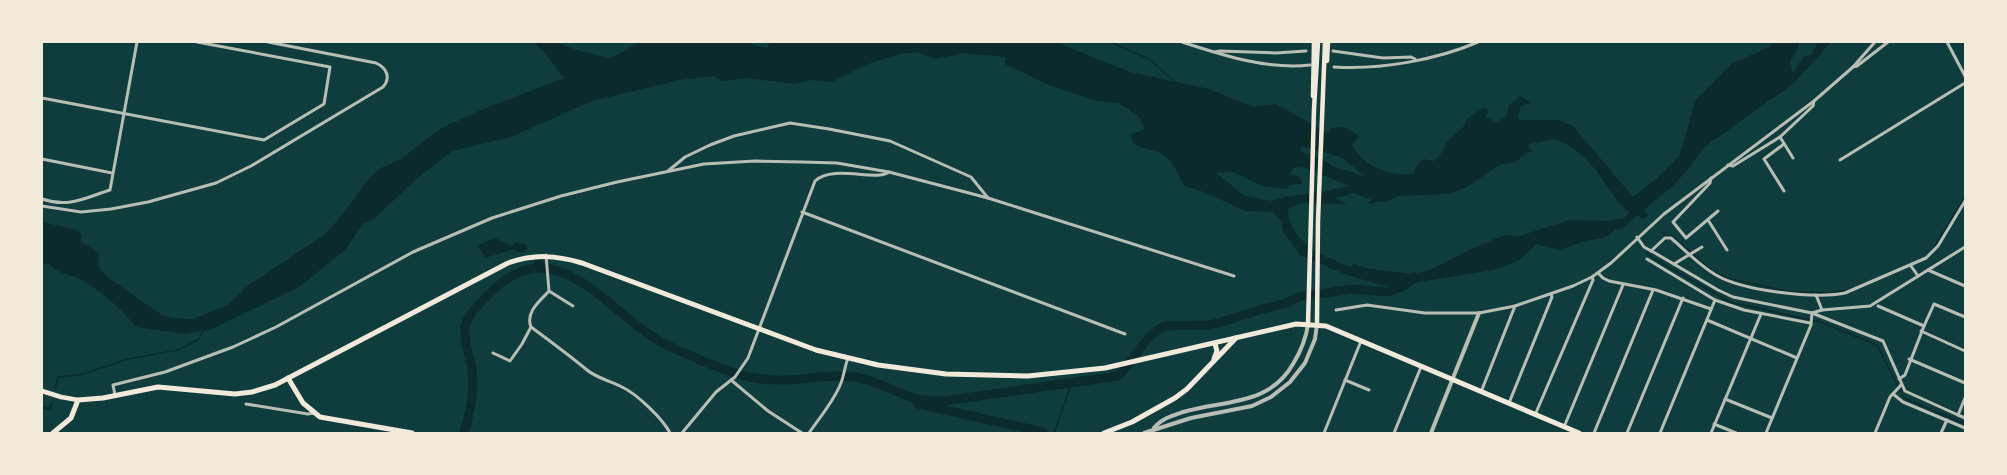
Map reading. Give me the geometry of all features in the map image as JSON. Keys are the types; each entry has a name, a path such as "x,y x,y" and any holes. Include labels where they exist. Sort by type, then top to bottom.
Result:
{"main road":[{"path":"1308,324 1314,108 1314,42"},
{"path":"1314,63 1318,42"},
{"path":"1317,324 1319,199 1325,42"},
{"path":"1324,83 1328,42"},
{"path":"42,391 60,397 78,400 94,399 158,387 190,389 224,394 242,394 264,389 288,378 508,263 536,255 546,255 564,257 582,263 816,350 903,369 959,375 1028,376 1105,368 1215,344 1296,324 1317,324 1326,326 1579,433"},
{"path":"1104,433 1132,422 1188,389 1236,338"},
{"path":"1214,360 1217,351 1215,344"},
{"path":"288,378 302,403 320,417 412,433"},
{"path":"53,433 71,418 78,400"}],"street":[{"path":"42,199 64,204 76,203 110,190 137,42"},
{"path":"42,98 264,140 324,104 330,67 197,42"},
{"path":"42,206 81,212 111,209 148,202 216,183 251,166 383,87 387,80 386,70 376,63 268,42"},
{"path":"1182,42 1214,52 1266,63 1287,65 1314,63"},
{"path":"1334,67 1370,66 1439,55 1478,42"},
{"path":"1336,310 1367,306 1425,314 1479,313 1515,306 1551,294 1592,277 1611,263 1637,237 1727,165 1814,101 1853,67 1875,42"},
{"path":"1853,67 1857,66 1888,42"},
{"path":"1947,42 1965,76"},
{"path":"1214,52 1276,53 1306,51"},
{"path":"1333,51 1383,58 1411,57 1415,59"},
{"path":"1840,160 1965,83"},
{"path":"1727,165 1733,166 1780,137 1813,106 1814,101"},
{"path":"668,171 685,157 716,142 734,136 790,123 829,128 890,141 971,177 988,198"},
{"path":"1780,137 1793,158"},
{"path":"1784,144 1764,159 1784,191"},
{"path":"42,159 112,173"},
{"path":"115,395 113,385 165,372 233,347 276,327 407,255 463,229 519,208 561,196 704,164 755,161 837,164 889,172 988,198 1234,276"},
{"path":"682,433 716,392 742,370 748,358 815,181 818,178 848,173 878,175 889,172"},
{"path":"1711,178 1710,183 1673,222 1686,238 1718,211"},
{"path":"1651,250 1665,238 1670,238 1711,272 1727,280 1793,295 1845,293 1911,266 1931,255 1965,200"},
{"path":"802,212 1125,334"},
{"path":"1708,220 1727,250"},
{"path":"1637,237 1644,246 1718,290 1733,297 1812,314 1883,341 1898,379 1905,391 1965,418"},
{"path":"1674,264 1702,247"},
{"path":"1812,314 1822,310 1870,306 1965,247"},
{"path":"546,255 546,271 549,291 532,311 529,319 531,327 586,370 623,388 655,414 667,426 670,433"},
{"path":"1647,259 1715,300 1739,309 1810,324"},
{"path":"1911,266 1918,276"},
{"path":"1928,270 1965,286"},
{"path":"1598,272 1603,278 1623,285 1653,290 1712,308"},
{"path":"1536,415 1593,280 1592,277"},
{"path":"1564,427 1623,285"},
{"path":"1594,433 1653,290"},
{"path":"549,291 573,306"},
{"path":"1509,404 1552,297 1551,294"},
{"path":"1816,295 1822,310"},
{"path":"1627,433 1683,298"},
{"path":"1660,433 1715,300"},
{"path":"1898,379 1905,375 1910,364 1909,359 1934,304 1965,317"},
{"path":"1481,392 1515,306"},
{"path":"1878,306 1924,326"},
{"path":"1431,433 1479,313"},
{"path":"1711,433 1761,314"},
{"path":"1766,433 1797,358 1810,324 1812,314"},
{"path":"1707,320 1797,358"},
{"path":"1144,433 1154,428 1159,422 1174,415 1218,404 1248,399 1270,389 1286,374 1298,356 1306,338 1308,324"},
{"path":"1154,428 1164,428 1191,418 1252,406 1271,397 1290,382 1305,363 1315,339 1317,324"},
{"path":"493,352 510,361 522,344 531,327"},
{"path":"1921,331 1965,350"},
{"path":"1324,433 1362,341"},
{"path":"809,433 835,396 842,381 843,372 848,358"},
{"path":"1909,359 1965,383"},
{"path":"1394,433 1421,367"},
{"path":"731,380 768,411 802,433"},
{"path":"1345,380 1369,390"},
{"path":"1875,433 1892,394 1902,385"},
{"path":"1892,394 1902,402 1965,428"},
{"path":"1958,414 1965,398"},
{"path":"1725,399 1772,418"},
{"path":"246,404 308,414 314,413"},
{"path":"1941,433 1947,420"},
{"path":"1714,424 1736,433"},
{"path":"1154,428 1157,433"}],"water":[{"path":"533,42 556,42 579,51 611,58 640,42 749,42 753,45 767,48 770,42 1056,42 1130,72 1209,89 1253,107 1276,104 1328,133 1332,128 1344,127 1359,136 1352,144 1356,152 1362,158 1378,168 1396,174 1414,174 1415,168 1423,159 1434,161 1440,155 1447,142 1464,126 1466,120 1483,108 1489,110 1485,117 1496,122 1506,117 1509,106 1520,96 1531,102 1518,108 1521,109 1517,116 1519,120 1559,120 1573,126 1633,197 1658,177 1680,155 1695,101 1731,64 1769,47 1774,42 1799,42 1798,49 1790,61 1792,73 1804,57 1812,54 1818,42 1831,42 1794,83 1707,145 1676,183 1644,210 1648,216 1643,219 1638,215 1621,229 1598,231 1580,243 1558,250 1537,244 1518,261 1493,270 1388,287 1347,275 1300,255 1283,232 1281,221 1273,212 1245,211 1204,192 1184,186 1171,162 1167,158 1158,152 1141,147 1132,142 1131,134 1144,130 1140,118 1119,103 1097,101 1046,84 1005,64 1005,57 964,53 936,59 917,52 900,54 865,65 832,82 810,80 795,84 746,78 723,81 713,76 680,80 592,101 511,137 452,151 415,180 375,218 363,224 345,250 299,287 212,329 184,334 136,327 103,294 76,277 59,272 50,264 42,264 42,222 77,230 82,236 80,241 99,253 98,265 107,277 162,315 172,318 193,319 228,305 249,285 324,235 338,220 371,176 381,168 401,159 440,129 483,109 564,78 543,51","holes":["1555,139 1574,149 1591,164 1617,200 1629,212 1624,218 1610,221 1570,220 1519,236 1504,235 1471,249 1430,270 1413,274 1365,268 1353,263 1352,267 1330,259 1310,247 1301,239 1294,231 1290,221 1288,209 1301,203 1347,204 1335,198 1354,193 1372,200 1366,204 1388,201 1399,196 1448,194 1465,188 1499,165 1516,162 1525,154 1534,151 1528,147 1529,144","1301,146 1341,157 1366,177 1332,166 1328,162 1300,151","1303,167 1349,186 1285,197 1272,201 1245,196 1216,173 1232,172 1263,186 1287,189 1289,185 1302,184 1301,177 1290,174 1294,168"]},
{"path":"495,238 518,248 485,258 478,245"}],"waterway":[{"path":"1110,42 1149,59 1175,82"},
{"path":"1933,249 1965,197"},
{"path":"1582,237 1604,233 1616,224"},
{"path":"1662,232 1666,235 1672,236 1712,271 1727,278 1791,292 1831,293 1849,290"},
{"path":"517,247 523,248"},
{"path":"1647,253 1651,257 1730,302 1820,322 1877,345 1904,398 1965,424"},
{"path":"539,263 541,268 558,271 574,278 590,288 654,338 722,369 750,377 778,380 835,376 854,377 878,383 908,396 926,401 944,401 1118,376 1145,342 1158,330 1165,326 1210,325 1287,303 1298,297 1353,289 1387,292 1402,287 1415,277"},
{"path":"464,433 470,409 473,385 472,369 465,337 465,327 467,321 477,306 506,280 522,271 541,268"},
{"path":"55,389 58,377 80,375 128,359 178,350 198,340 204,329"},
{"path":"1054,433 1072,383"},
{"path":"918,401 918,404 1043,432"},
{"path":"42,407 50,409 52,402"}]}
